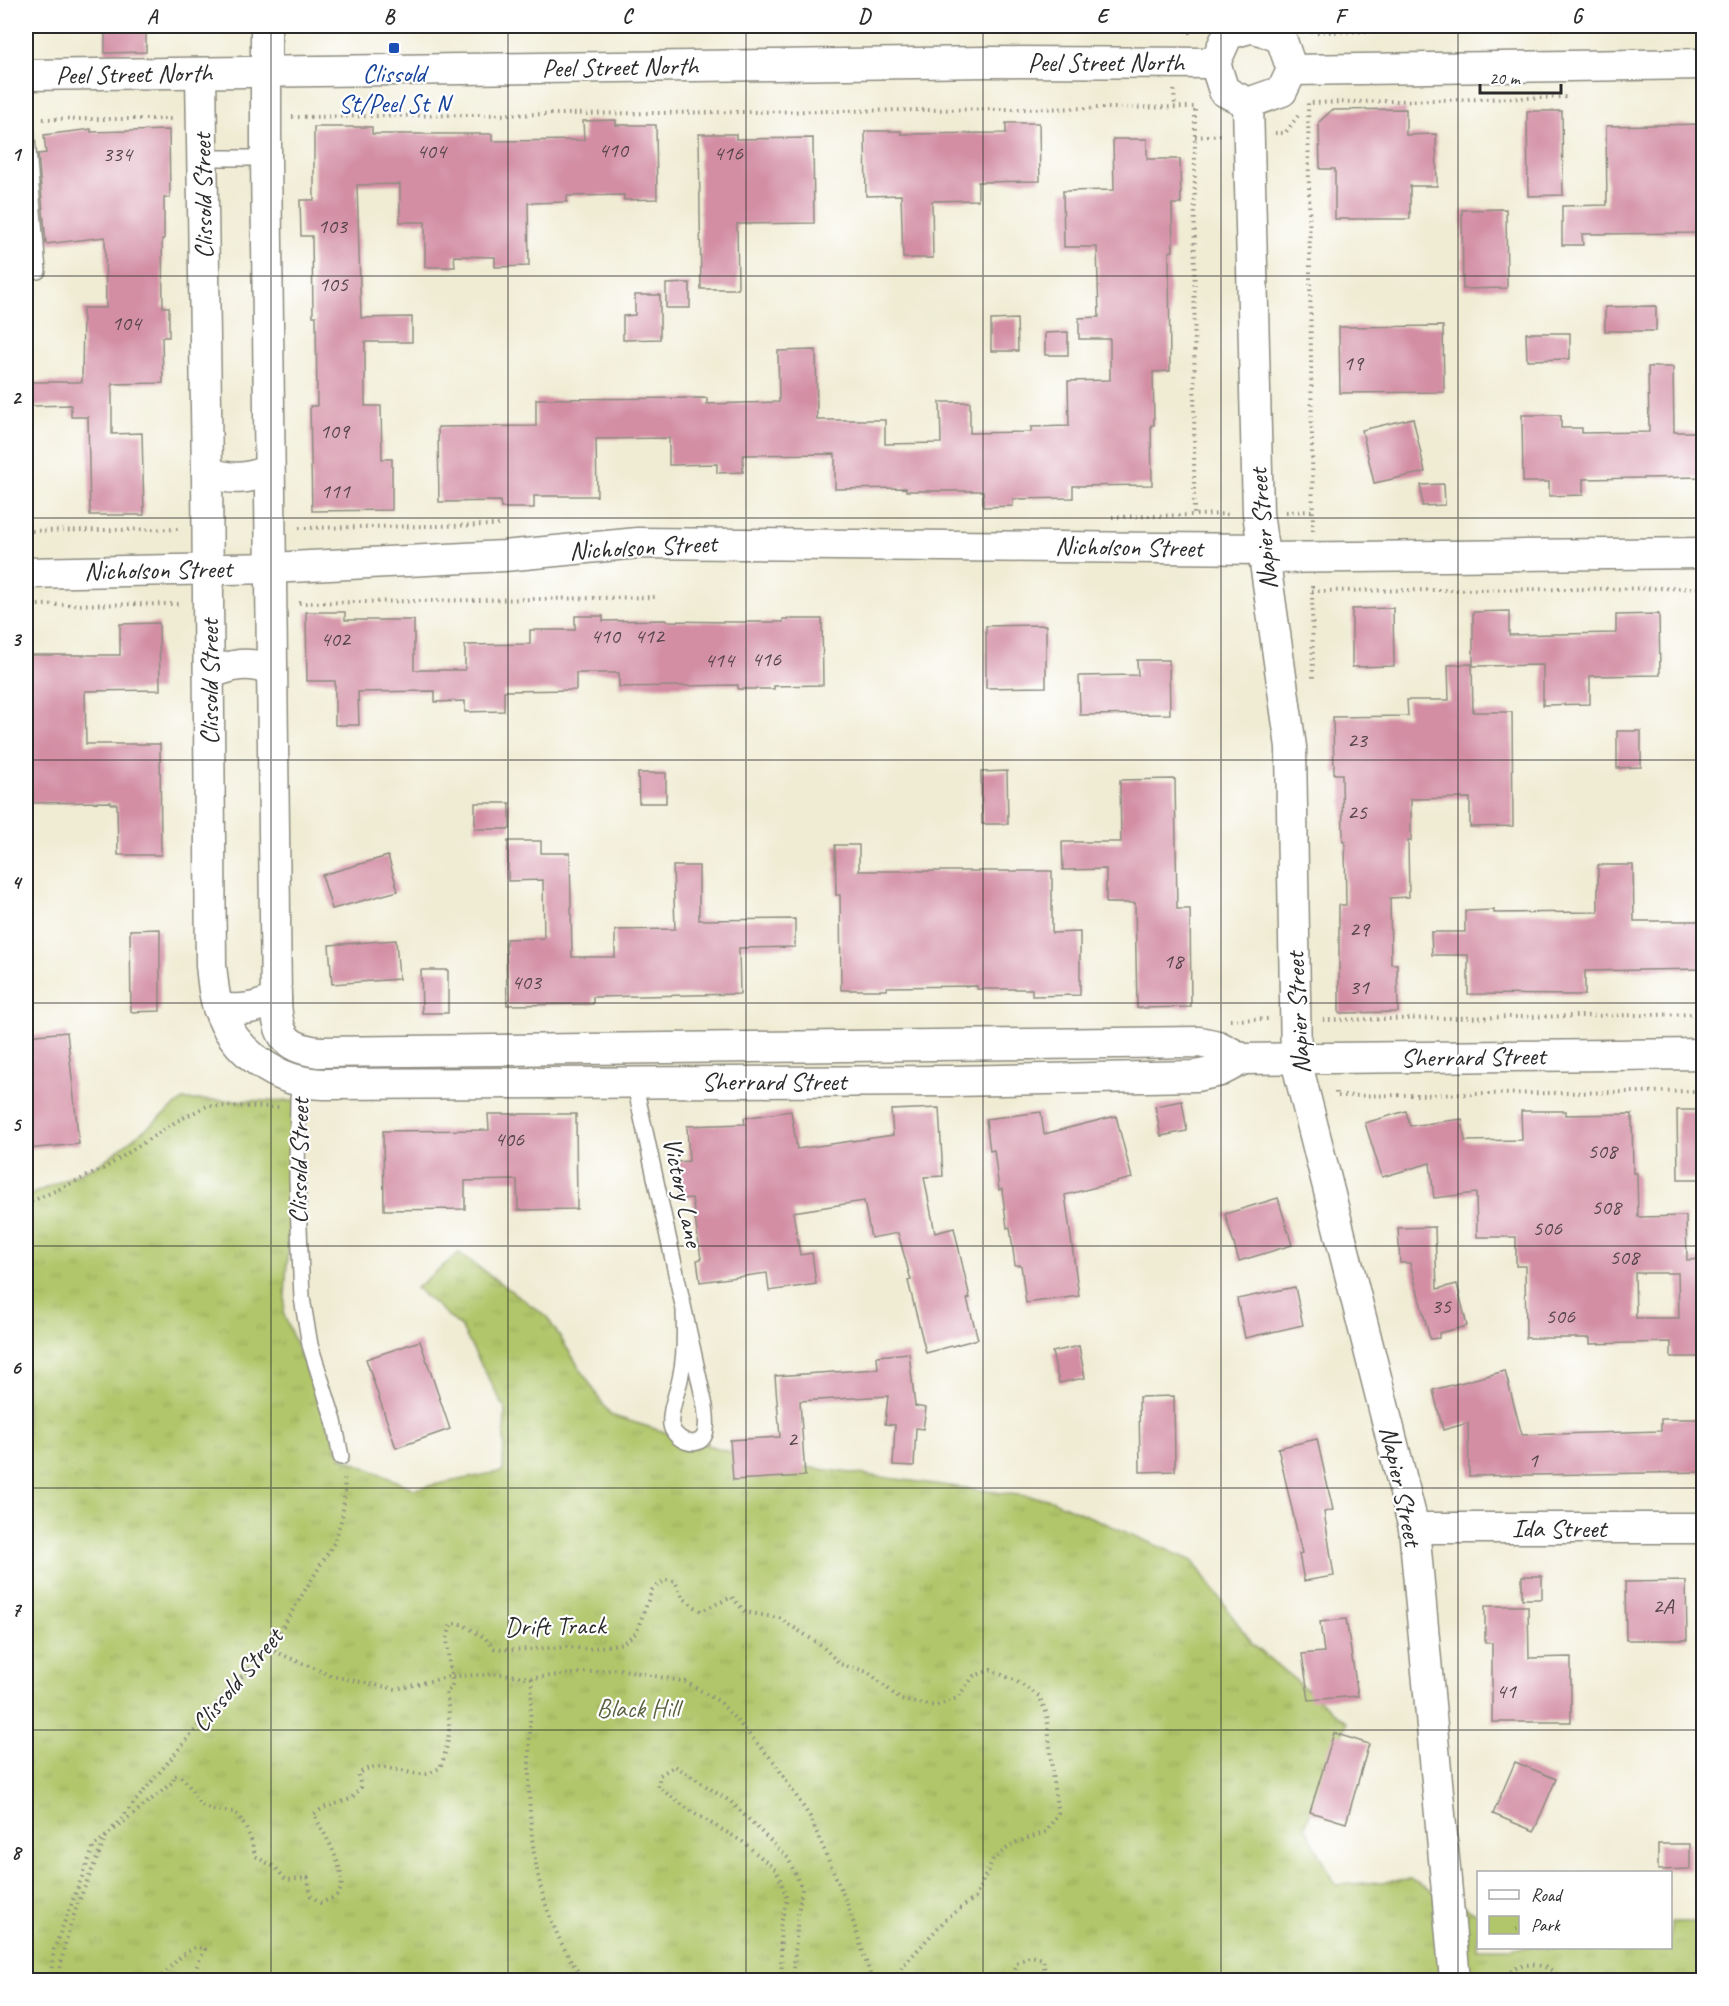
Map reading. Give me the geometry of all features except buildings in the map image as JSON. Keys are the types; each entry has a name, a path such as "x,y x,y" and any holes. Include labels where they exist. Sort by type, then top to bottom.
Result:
{"street":[{"path":"266,26 276,999 282,1034 291,1045 302,1049 300,1095"},
{"path":"1253,26 1281,39 1292,70 1282,91 1248,104 1224,91 1215,63 1228,34 1253,26"},
{"name":"Peel Street North","path":"26,75 987,62 1215,63"},
{"path":"1292,70 1704,64"},
{"name":"Clissold Street","path":"201,73 212,966 218,1008 232,1035 256,1059 280,1075 300,1095"},
{"name":"Napier Street","path":"1248,104 1258,513 1291,747 1296,1060 1414,1528 1455,1980"},
{"path":"207,472 229,479 239,479 256,476 269,470"},
{"name":"Nicholson Street","path":"26,573 271,568 504,556 638,543 1263,553 1312,558 1704,553"},
{"path":"209,674 240,664 256,664 271,671"},
{"path":"218,1008 249,1010 276,999"},
{"name":"Sherrard Street","path":"302,1049 319,1052 349,1052 1200,1042 1218,1046 1243,1059 1704,1054"},
{"path":"349,1052 350,1084"},
{"name":"Sherrard Street","path":"300,1095 350,1084 953,1081 1196,1076 1214,1073 1243,1059"},
{"name":"Ida Street","path":"1414,1528 1704,1528"}],"lane":[{"path":"31,123 38,271"},
{"path":"201,158 266,158"},
{"name":"Victory Lane","path":"634,1081 705,1406 704,1435 695,1443 689,1443 677,1436 671,1423 683,1367 684,1314"},
{"name":"Clissold Street","path":"300,1095 297,1214 302,1299 310,1345 334,1421 341,1457"}],"path":[{"path":"1194,26 1194,32"},
{"path":"1311,26 1311,32 1704,27"},
{"path":"1575,97 1308,103 1312,591 1704,588"},
{"path":"266,118 1195,107 1194,515"},
{"path":"31,123 202,119"},
{"path":"26,531 208,529"},
{"path":"271,603 658,597"},
{"path":"26,605 209,604"},
{"path":"1317,1020 1704,1014"},
{"path":"26,1203 103,1169 177,1121 207,1106 300,1095"},
{"name":"Clissold Street","path":"59,1980 61,1959 77,1906 107,1836 140,1793 230,1689 270,1649 334,1543 339,1531 345,1492 341,1457"},
{"name":"Drift Track","path":"50,1980 54,1949 94,1846 174,1781 173,1776 178,1775 187,1781 201,1805 214,1810 235,1812 245,1824 253,1842 255,1856 276,1868 286,1880 308,1878 311,1896 321,1903 337,1896 342,1879 337,1858 314,1814 323,1808 351,1799 361,1787 358,1775 362,1770 380,1767 427,1773 440,1768 448,1748 450,1719 446,1692 451,1688 453,1682 448,1664 447,1639 451,1624 462,1624 485,1638 494,1648 511,1650 567,1647 588,1649 623,1643 636,1633 652,1590 665,1580 675,1581 683,1598 700,1611 732,1597 745,1612 779,1618 821,1645 840,1665 868,1672 901,1700 936,1706 957,1698 974,1676 990,1670 1014,1680 1038,1696 1047,1714 1058,1814 1046,1832 1014,1844 993,1860 975,1898 947,1918 900,1969 894,1980"},
{"path":"270,1649 332,1676 396,1689 452,1676 502,1674 532,1678 619,1669 686,1682 720,1701 774,1762 810,1817 847,1903 872,1980"},
{"path":"532,1678 528,1791 536,1870 548,1914 573,1965 584,1980"},
{"path":"782,1980 780,1927 787,1899 777,1871 744,1842 692,1812 658,1787 660,1775 675,1766 731,1802 788,1858 802,1889 793,1980"},
{"path":"158,1980 182,1956 195,1947 205,1949 189,1980"},
{"path":"1011,1980 1017,1963 1031,1956 1043,1959 1046,1980"},
{"path":"1502,1980 1513,1968 1533,1964 1555,1971 1562,1980"}],"green space":[{"name":"Black Hill","path":"183,1100 296,1101 284,1315 341,1457 414,1489 503,1471 505,1409 461,1327 416,1288 459,1253 547,1317 610,1415 759,1461 1049,1499 1193,1561 1253,1645 1347,1723 1305,1826 1336,1885 1411,1880 1477,1913 1477,1949 1672,1949 1672,1922 1703,1922 1703,1980 26,1980 26,1197 101,1163"}],"place":[{"name":"Clissold St/Peel St N","path":"394,48"}]}
